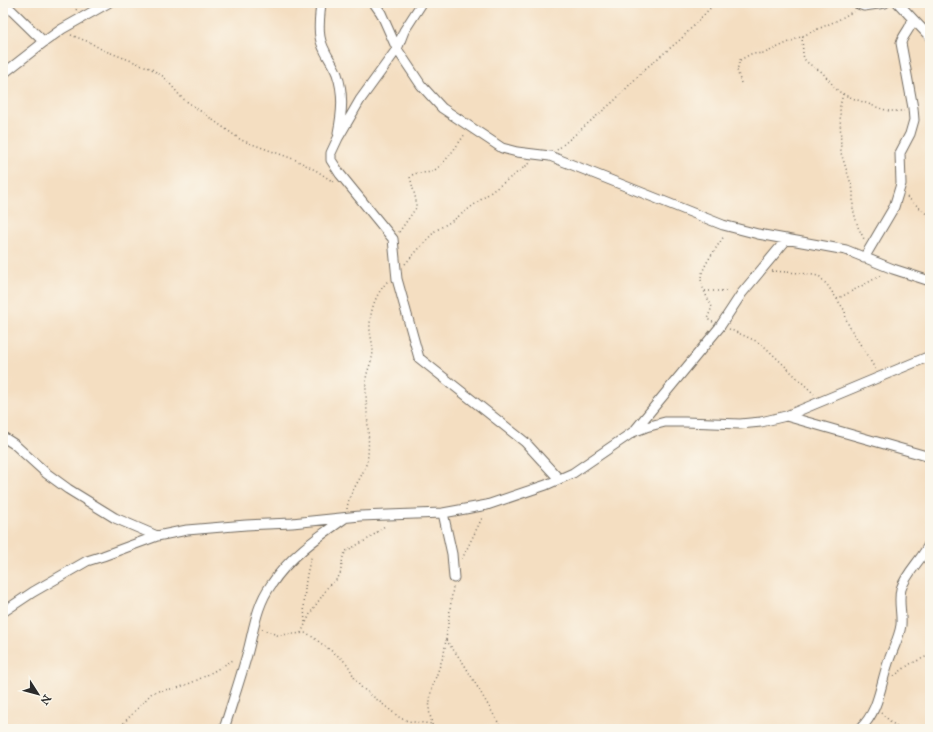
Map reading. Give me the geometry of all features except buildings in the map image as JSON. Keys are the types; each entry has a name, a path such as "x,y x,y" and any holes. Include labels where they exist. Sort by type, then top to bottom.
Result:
{"street":[{"path":"4,3 44,42"},
{"path":"3,74 60,30 108,3"},
{"path":"321,3 319,23 320,39 337,74 340,90 342,110 338,138"},
{"path":"374,3 381,13 396,49 431,96 442,108 502,148 545,156 729,227 758,234 866,254 890,268 930,281"},
{"path":"422,3 404,31 396,49 360,100 338,138 331,153 331,160 340,174 393,239 396,274 419,358 525,442 559,479"},
{"path":"860,4 885,3"},
{"path":"898,3 930,37"},
{"path":"866,254 891,214 900,191 900,154 910,134 914,120 900,43 904,34 912,24 912,18"},
{"path":"633,432 721,326 742,292 787,239"},
{"path":"3,612 32,592 87,560 103,556 157,536 187,530 360,516 443,513 487,505 546,485 573,473 633,432 646,427 664,422 740,424 762,422 786,416 930,356"},
{"path":"786,416 930,457"},
{"path":"3,438 19,447 46,473 59,483 115,518 157,536"},
{"path":"443,513 452,554 454,578"},
{"path":"224,729 248,652 261,603 270,585 278,574 299,553 345,518"},
{"path":"860,729 872,712 880,693 888,663 898,637 901,620 899,596 902,587 926,552 930,542"}],"path":[{"path":"345,518 347,504 362,476 368,456 369,432 366,376 373,352 370,330 374,303 383,286 396,274 435,231 545,156 614,101 645,70 681,39 715,3"},
{"path":"741,83 737,70 740,60 751,54 765,53 838,20 860,4"},
{"path":"60,30 89,42 103,50 150,68 164,77 182,98 241,140 296,160 317,171 338,186"},
{"path":"803,35 802,49 804,59 822,72 838,91 867,104 889,111 913,109"},
{"path":"843,94 840,106 841,153 853,190 853,209 866,254"},
{"path":"393,239 416,208 416,200 410,177 414,174 431,172 438,167 453,151 470,127"},
{"path":"900,191 930,217"},
{"path":"729,227 701,276 702,284 712,307 707,318 721,326 742,334 765,347 821,401"},
{"path":"837,299 871,281 890,268"},
{"path":"762,269 819,276 845,311 849,326 880,376"},
{"path":"705,291 719,290 742,292"},
{"path":"461,561 482,519 487,505"},
{"path":"301,633 311,612 329,585 340,575 343,557 346,551 370,538 399,515"},
{"path":"305,623 304,595 307,569 318,538"},
{"path":"433,729 429,710 431,691 444,654 454,578"},
{"path":"254,626 277,635 307,633 341,658 348,665 356,681 361,687 398,717 405,721 416,721 432,724"},
{"path":"446,640 464,664 502,729"},
{"path":"118,729 152,693 156,691 179,688 204,677 248,652"},
{"path":"892,678 910,664 930,655"},
{"path":"872,712 883,714 899,729"}]}
